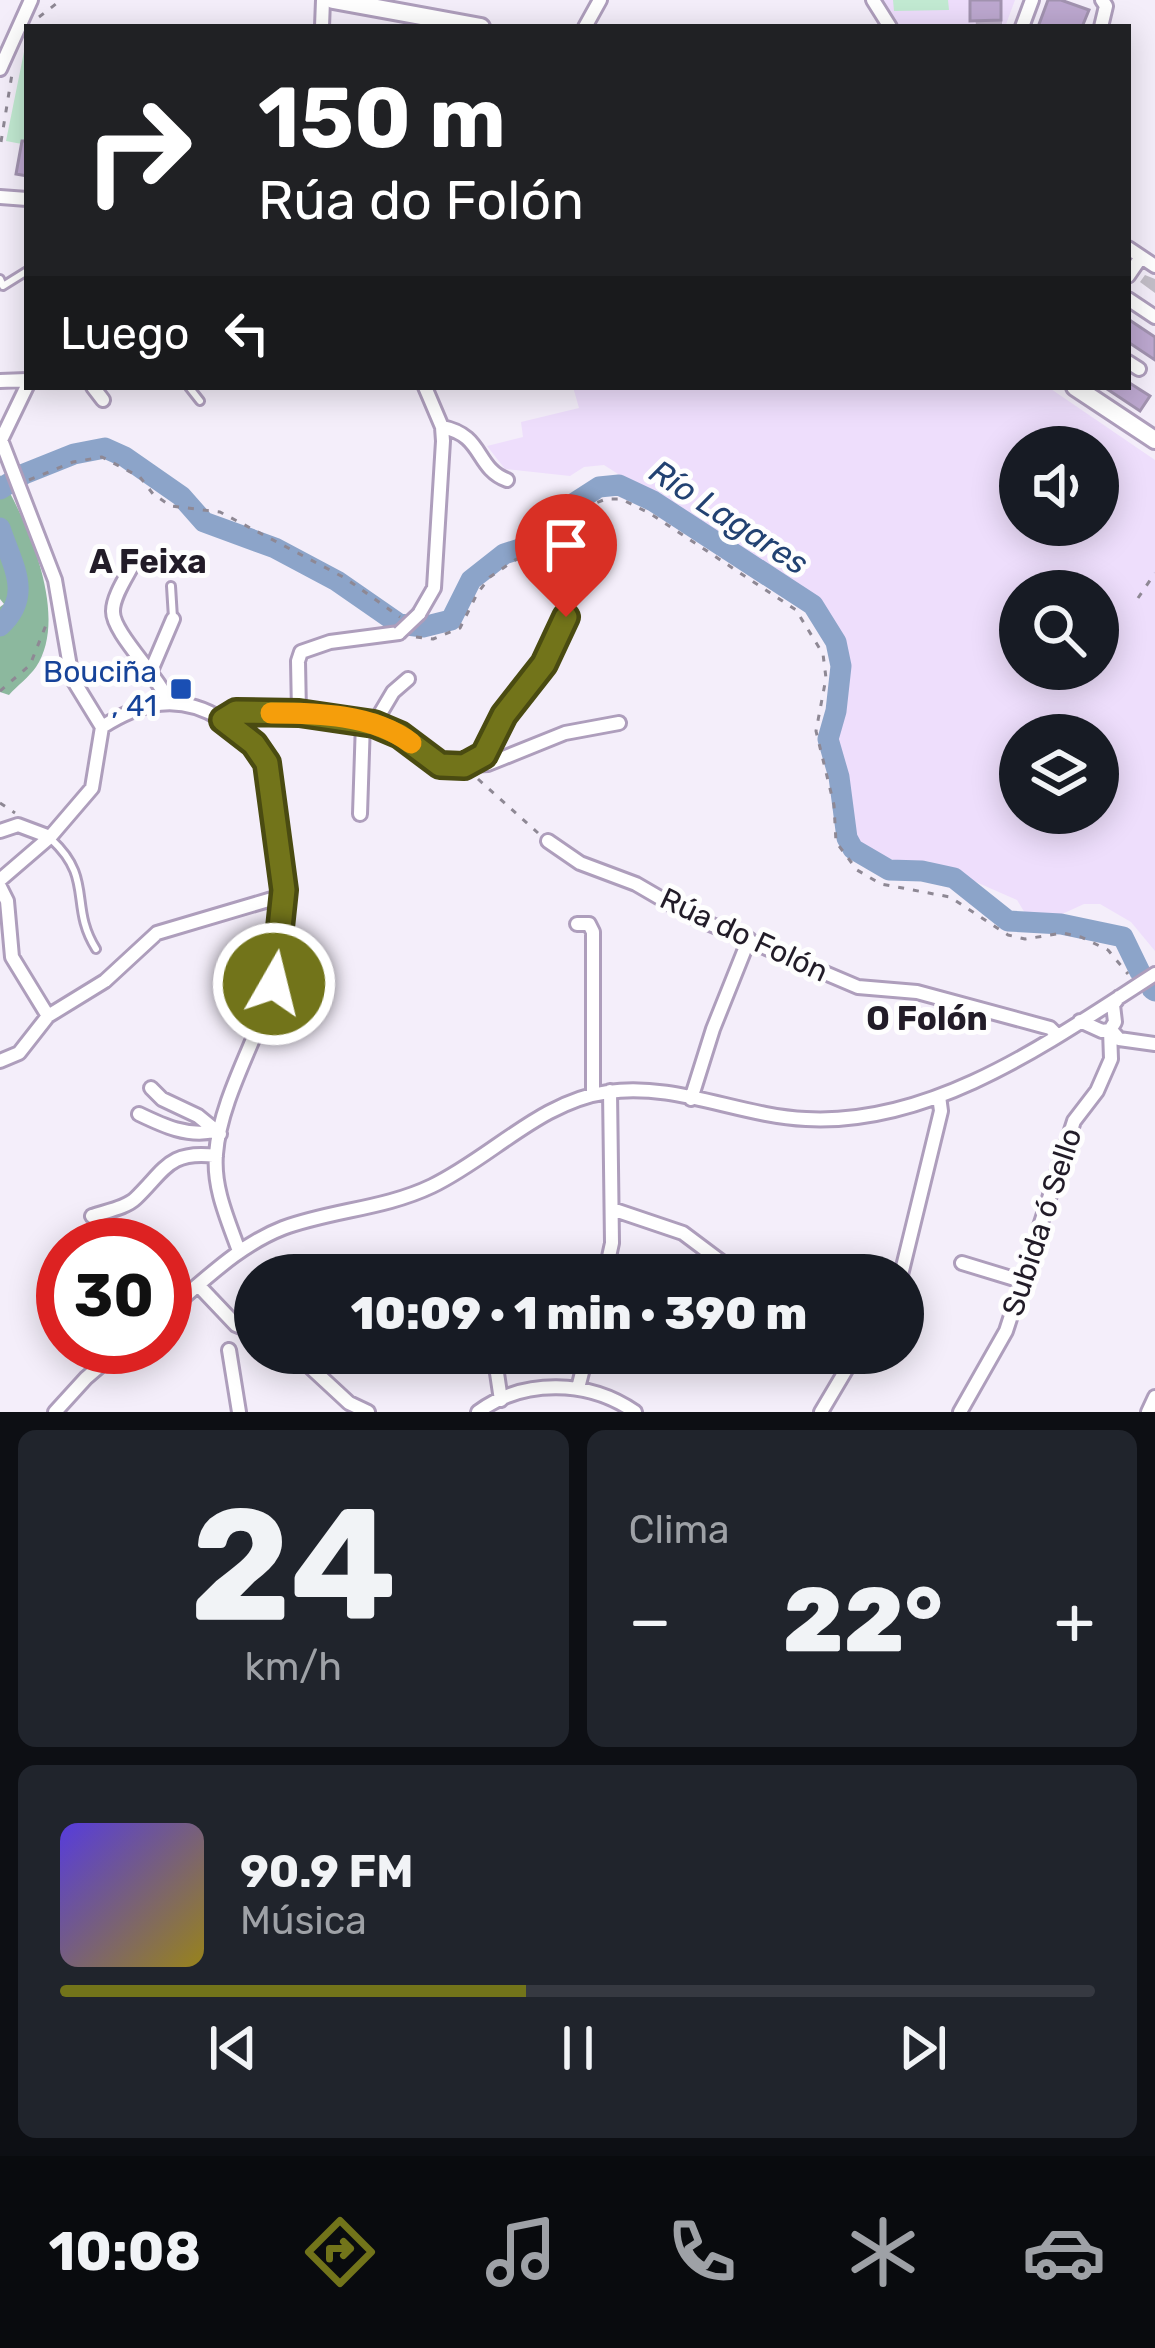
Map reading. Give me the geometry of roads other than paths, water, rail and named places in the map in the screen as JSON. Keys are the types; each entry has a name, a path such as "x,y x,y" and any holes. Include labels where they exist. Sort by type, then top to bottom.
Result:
{"main road":[{"path":"333,0 387,4 469,24"},
{"path":"1080,390 1153,434"}],"street":[{"path":"7,67 31,0"},
{"path":"1131,250 1155,266"},
{"path":"1131,271 1141,256"},
{"path":"24,390 1,443 26,490 50,563 72,678 102,727 92,788 50,837 0,883 7,901 12,957 48,1016"},
{"path":"96,390 104,400"},
{"path":"299,713 301,652 331,642 406,635 434,588 442,428 426,390"},
{"path":"442,428 471,438 496,476 507,480"},
{"path":"132,566 112,609 113,618 168,702"},
{"path":"464,766 484,755 504,715 544,664 566,617"},
{"path":"150,673 173,619"},
{"path":"360,814 369,723 408,680"},
{"path":"102,727 138,706 168,702 223,720 254,744 267,763 284,903 274,984 218,1133 216,1156 223,1208 239,1251"},
{"path":"223,720 236,712 299,713 369,723 400,735 440,765 464,766 488,764 565,734 619,723"},
{"path":"0,831 18,825 50,837"},
{"name":"Rúa do Folón","path":"548,842 580,863 636,884 691,916 858,987 927,995 1050,1028 1057,1035"},
{"path":"0,1061 24,1049 48,1016 105,981 157,933 272,899 284,903"},
{"path":"577,924 589,924 593,932 593,1094"},
{"path":"691,1099 749,939"},
{"path":"192,1292 239,1251 286,1227 391,1203 427,1189 561,1105 593,1094 632,1089 803,1119 887,1113 939,1096 1057,1035 1119,997 1134,982 1155,974"},
{"path":"1111,1030 1119,997"},
{"path":"1097,1010 1113,1014"},
{"path":"1095,1026 1097,1010"},
{"path":"1079,1021 1111,1030"},
{"path":"1111,1030 1119,1039 1155,1044"},
{"name":"Subida ó Sello","path":"960,1412 997,1350 1074,1121 1096,1091 1111,1058 1111,1030"},
{"path":"151,1088 218,1133"},
{"path":"610,1091 610,1254"},
{"path":"906,1254 941,1111 939,1096"},
{"path":"139,1114 197,1135 218,1133"},
{"path":"92,1216 134,1201 165,1163 204,1154 216,1156"},
{"path":"612,1208 683,1233 711,1254"},
{"path":"962,1263 1021,1281"},
{"path":"199,1286 234,1323"},
{"path":"229,1350 239,1412"},
{"path":"56,1412 91,1374"},
{"path":"318,1374 349,1403 368,1412"},
{"path":"497,1374 501,1400"},
{"path":"578,1388 582,1374"},
{"path":"820,1412 843,1374"},
{"path":"478,1412 525,1390 578,1388 611,1397 635,1412"},
{"path":"1148,1412 1155,1397"}],"lane":[{"path":"0,279 3,286 24,273"},
{"path":"191,390 200,401"},
{"path":"171,586 173,619"},
{"path":"50,837 73,861 83,923 97,950"}],"waterway":[{"name":"Río Lagares","path":"0,489 74,454 105,448 181,496 204,522 275,548 337,581 399,624 423,627 451,620 471,580 504,554 551,539 568,507 599,487 619,485 653,501 813,605 836,642 841,666 828,739 853,849 889,870 954,878 1008,921 1061,924 1123,937 1140,972"},
{"name":"Río Lagares","path":"0,528 18,591 16,603 0,626"}],"place":[{"name":"Bouciña , 41","path":"181,689"}],"district":[{"name":"A Feixa","path":"148,561"},
{"name":"O Folón","path":"927,1018"}]}
